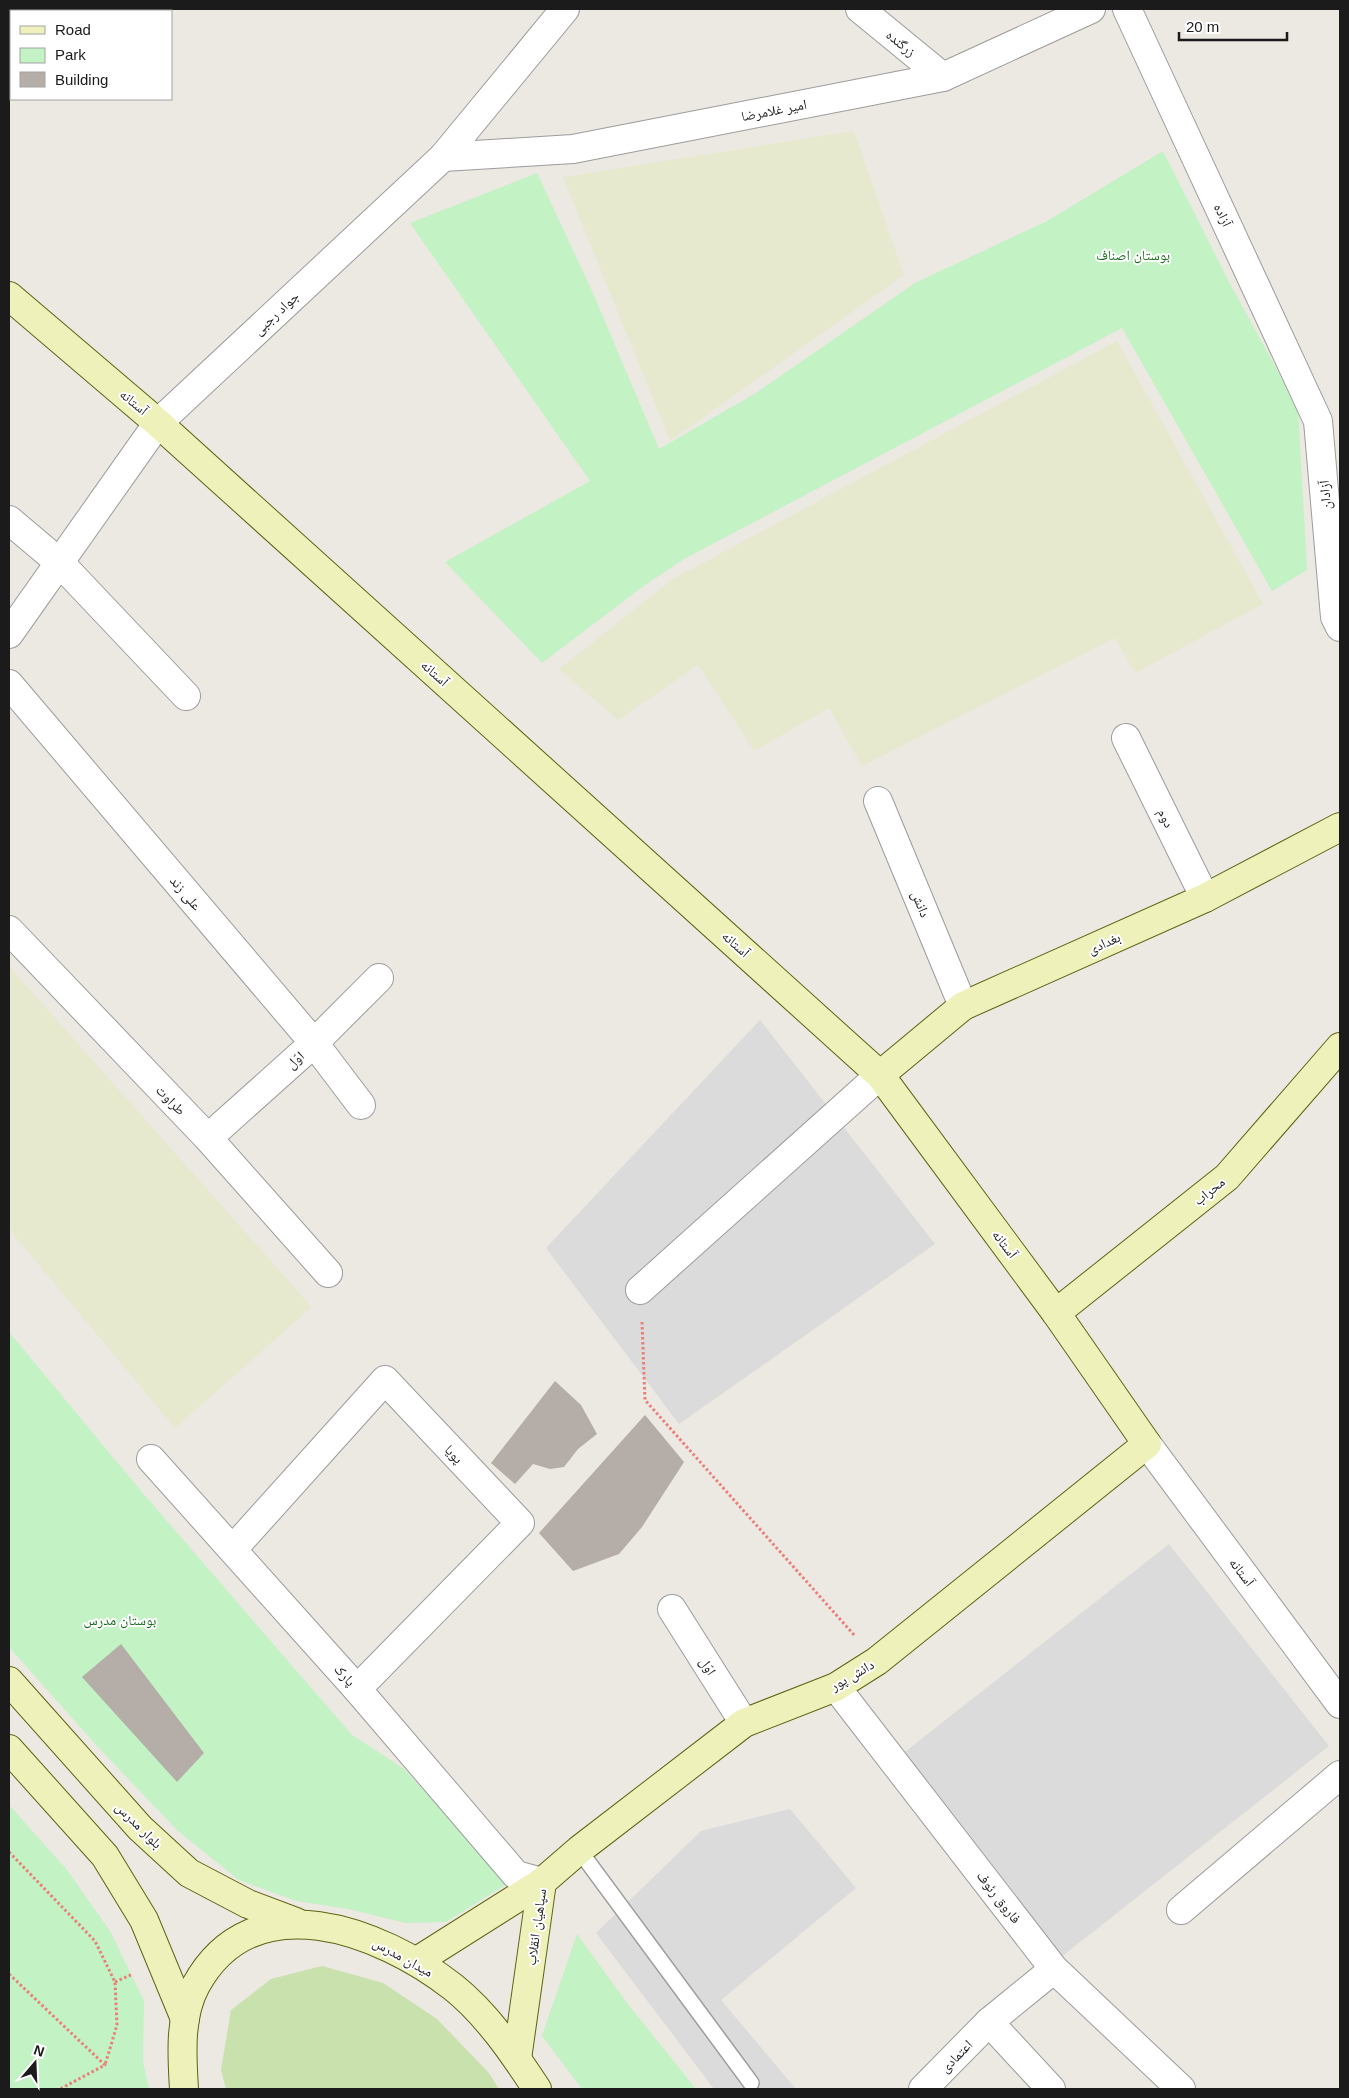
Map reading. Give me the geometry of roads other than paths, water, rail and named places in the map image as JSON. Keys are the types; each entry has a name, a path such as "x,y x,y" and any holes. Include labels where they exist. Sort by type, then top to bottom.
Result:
{"street":[{"name":"جواد رجبی","path":"9,634 158,423 443,157 565,9"},
{"name":"زرگنده","path":"860,9 943,76"},
{"name":"امیر غلامرضا","path":"443,157 573,149 943,76 1091,9"},
{"name":"آزاده","path":"1127,9 1318,421"},
{"name":"آستانه","path":"9,296 158,423 880,1075 1056,1313 1147,1444 1340,1704"},
{"name":"آزادان","path":"1318,421 1335,617 1340,627"},
{"path":"9,520 60,563 186,696"},
{"name":"علی زند","path":"9,684 314,1043 361,1105"},
{"name":"دوم","path":"1126,738 1205,898"},
{"name":"دانش","path":"878,801 963,1006"},
{"name":"بغدادی","path":"880,1075 963,1006 1205,898 1340,827"},
{"name":"طراوت","path":"9,930 208,1138 328,1273"},
{"name":"اوّل","path":"208,1138 314,1043 379,978"},
{"name":"محراب","path":"1056,1313 1227,1177 1340,1047"},
{"path":"640,1290 880,1075"},
{"name":"پویا","path":"233,1549 385,1380 520,1523 357,1689"},
{"name":"دانش پور","path":"542,1882 579,1850 744,1723 836,1687 877,1661 1147,1444"},
{"name":"پارک","path":"151,1459 357,1689 516,1875 542,1882"},
{"name":"اوّل","path":"672,1609 744,1723"},
{"name":"بلوار مدرس","path":"9,1681 140,1828 189,1873 248,1904 302,1924"},
{"name":"فاروق رئوف","path":"836,1687 1054,1969 1181,2089"},
{"path":"9,1749 105,1856 144,1920 185,2018"},
{"path":"1181,1910 1340,1775"},
{"name":"سپاهیان انقلاب","path":"417,1962 542,1882"},
{"name":"سپاهیان انقلاب","path":"517,2059 542,1882"},
{"name":"میدان مدرس","path":"184,2089 182,2055 185,2018 196,1986 214,1960 239,1940 269,1927 302,1924 339,1929 378,1941 417,1962 455,1988 488,2022 517,2059 537,2089"},
{"name":"اعتمادی","path":"923,2089 989,2022 1054,1969"},
{"path":"989,2022 1051,2089"}],"lane":[{"path":"579,1850 751,2083"}],"park label":[{"name":"بوستان اصناف","path":"1133,255"},
{"name":"بوستان مدرس","path":"120,1620"}]}
